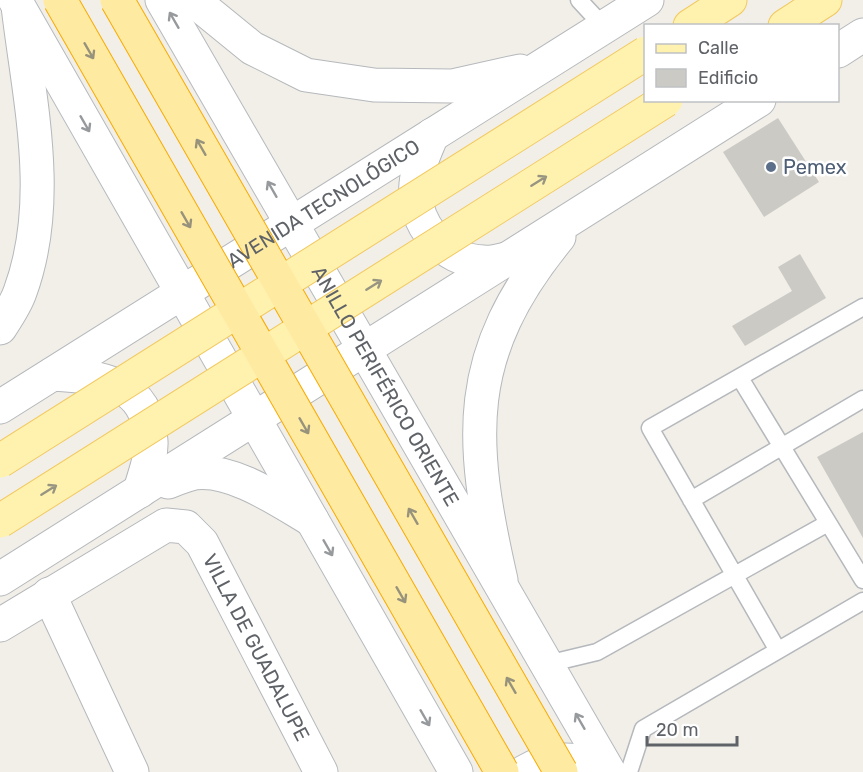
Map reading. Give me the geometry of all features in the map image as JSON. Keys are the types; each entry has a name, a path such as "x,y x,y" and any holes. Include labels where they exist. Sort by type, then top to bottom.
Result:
{"highway":[{"path":"60,0 502,772"},
{"name":"ANILLO PERIFÉRICO ORIENTE","path":"117,0 561,772"}],"main road":[{"path":"693,24 730,0"},
{"path":"788,24 825,0"},
{"path":"0,461 644,54"},
{"path":"0,521 663,102"}],"street":[{"name":"ANILLO PERIFÉRICO ORIENTE","path":"162,0 609,772"},
{"path":"194,0 252,48 306,75 374,86 452,86 543,66"},
{"name":"AVENIDA TECNOLÓGICO","path":"0,407 647,0"},
{"path":"16,3 456,772"},
{"path":"0,328 20,293 35,236 38,169 16,3"},
{"path":"839,50 863,35"},
{"path":"0,579 756,102"},
{"path":"432,135 416,183 417,206 425,228 441,246 461,258 484,262 507,259"},
{"path":"504,590 480,476 479,423 482,388 496,338 532,270 577,215"},
{"path":"53,374 101,378 121,386 137,402 148,421 151,443 140,491"},
{"path":"140,491 195,473 212,474 260,490 312,520"},
{"name":"VILLA DE GUADALUPE","path":"49,594 166,525 186,527 201,543 321,772"},
{"path":"0,625 49,594 132,772"},
{"path":"524,772 538,764 557,759 577,761 601,772"}],"lane":[{"path":"579,0 604,27"},
{"path":"777,649 650,428 863,307"},
{"path":"740,378 863,580"},
{"path":"691,500 863,399"},
{"path":"547,664 597,652 735,577 828,523"},
{"path":"629,772 644,729 777,649 863,601"}],"building":[{"name":"Pemex","path":"778,118 819,182 764,217 723,152"},
{"path":"800,254 826,298 745,346 732,326 792,291 778,267"},
{"path":"863,432 863,538 817,457"}],"place":[{"name":"Pemex","path":"771,167"}]}
